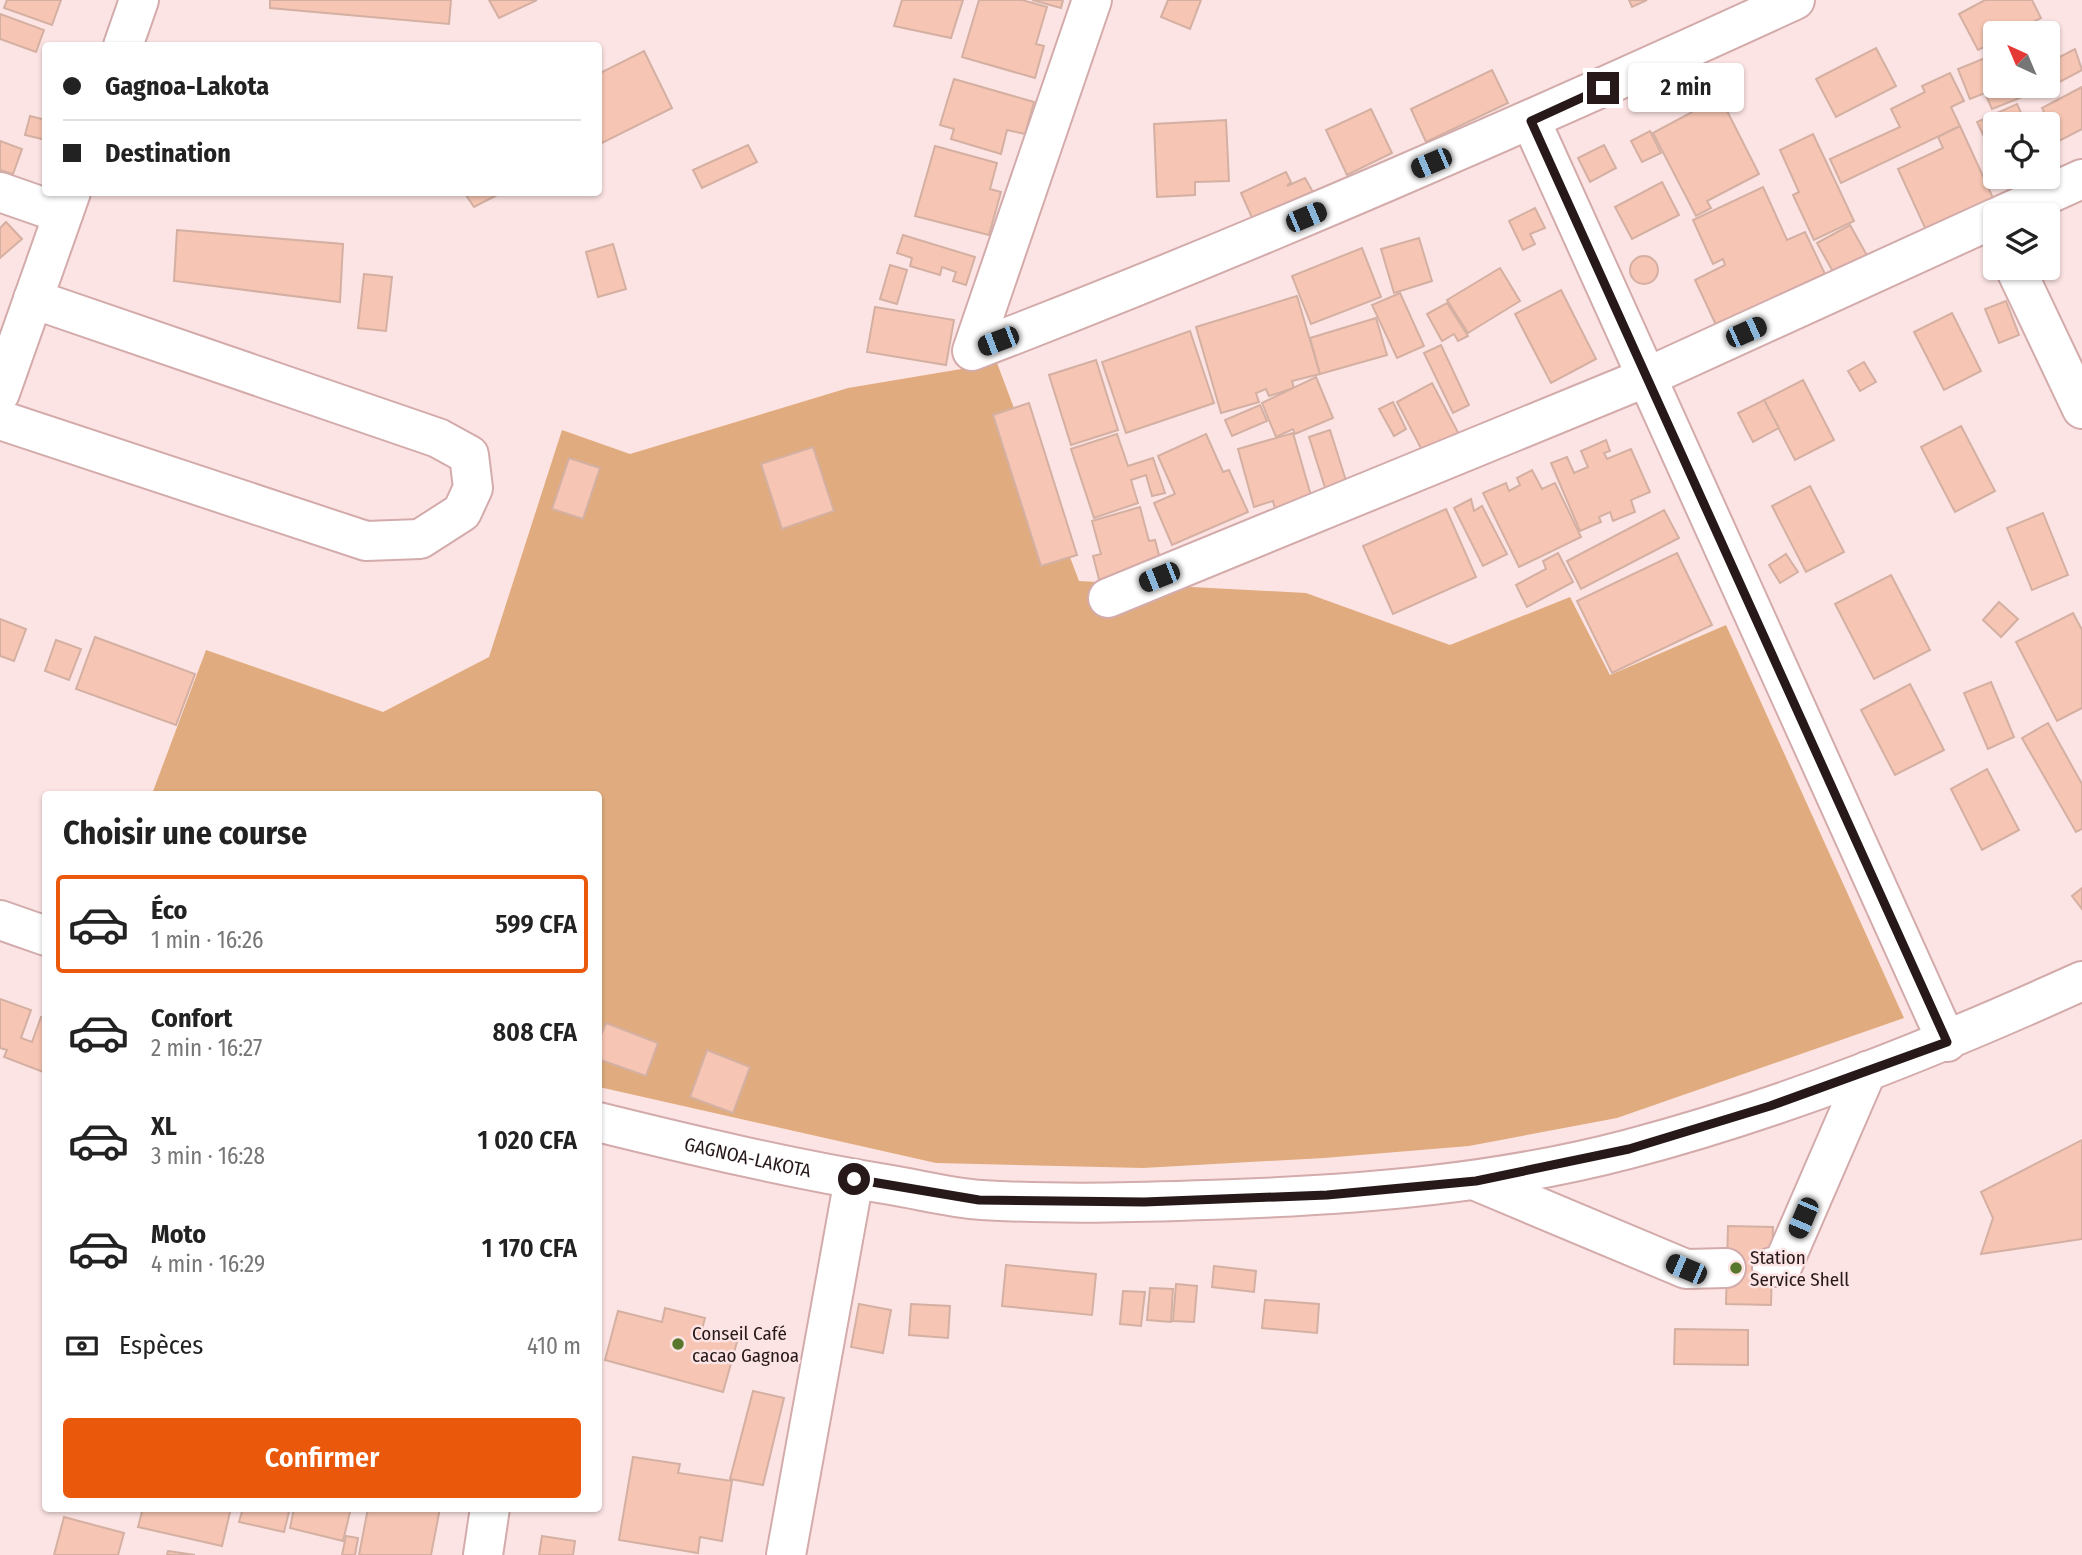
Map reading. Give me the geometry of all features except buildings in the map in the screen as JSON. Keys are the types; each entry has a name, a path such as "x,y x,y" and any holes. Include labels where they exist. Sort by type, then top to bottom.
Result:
{"street":[{"path":"124,42 139,0"},
{"path":"1092,0 972,351 1155,281 1531,121 1796,0"},
{"path":"1531,121 1947,1042"},
{"path":"2031,203 2082,178"},
{"path":"0,192 67,203 0,393"},
{"path":"1108,598 1647,377 1983,226"},
{"path":"2021,280 2082,408"},
{"path":"0,420 366,541 420,539 462,512 473,488 469,455 438,438 33,299"},
{"path":"0,920 42,935"},
{"name":"GAGNOA-LAKOTA","path":"602,1123 727,1154 979,1200 1144,1202 1327,1195 1476,1181 1629,1149 1770,1106 1947,1042 2082,981"},
{"path":"1772,1267 1782,1267 1867,1071"},
{"path":"786,1555 854,1179"},
{"path":"1476,1181 1686,1269 1726,1268"},
{"path":"484,1555 489,1512"}],"shaded area":[{"path":"997,363 1079,581 1306,593 1450,645 1570,597 1610,675 1726,625 1904,1018 1617,1118 1469,1146 1324,1158 1143,1168 936,1163 602,1088 602,791 153,791 206,650 383,712 489,657 562,430 630,454 848,388"}],"place":[{"name":"Station Service Shell","path":"1736,1268"},
{"name":"Conseil Café cacao Gagnoa","path":"678,1344"}],"route":[{"path":"854,1179 979,1200 1144,1202 1327,1195 1476,1181 1629,1149 1770,1106 1947,1042 1531,121 1603,88"}]}
